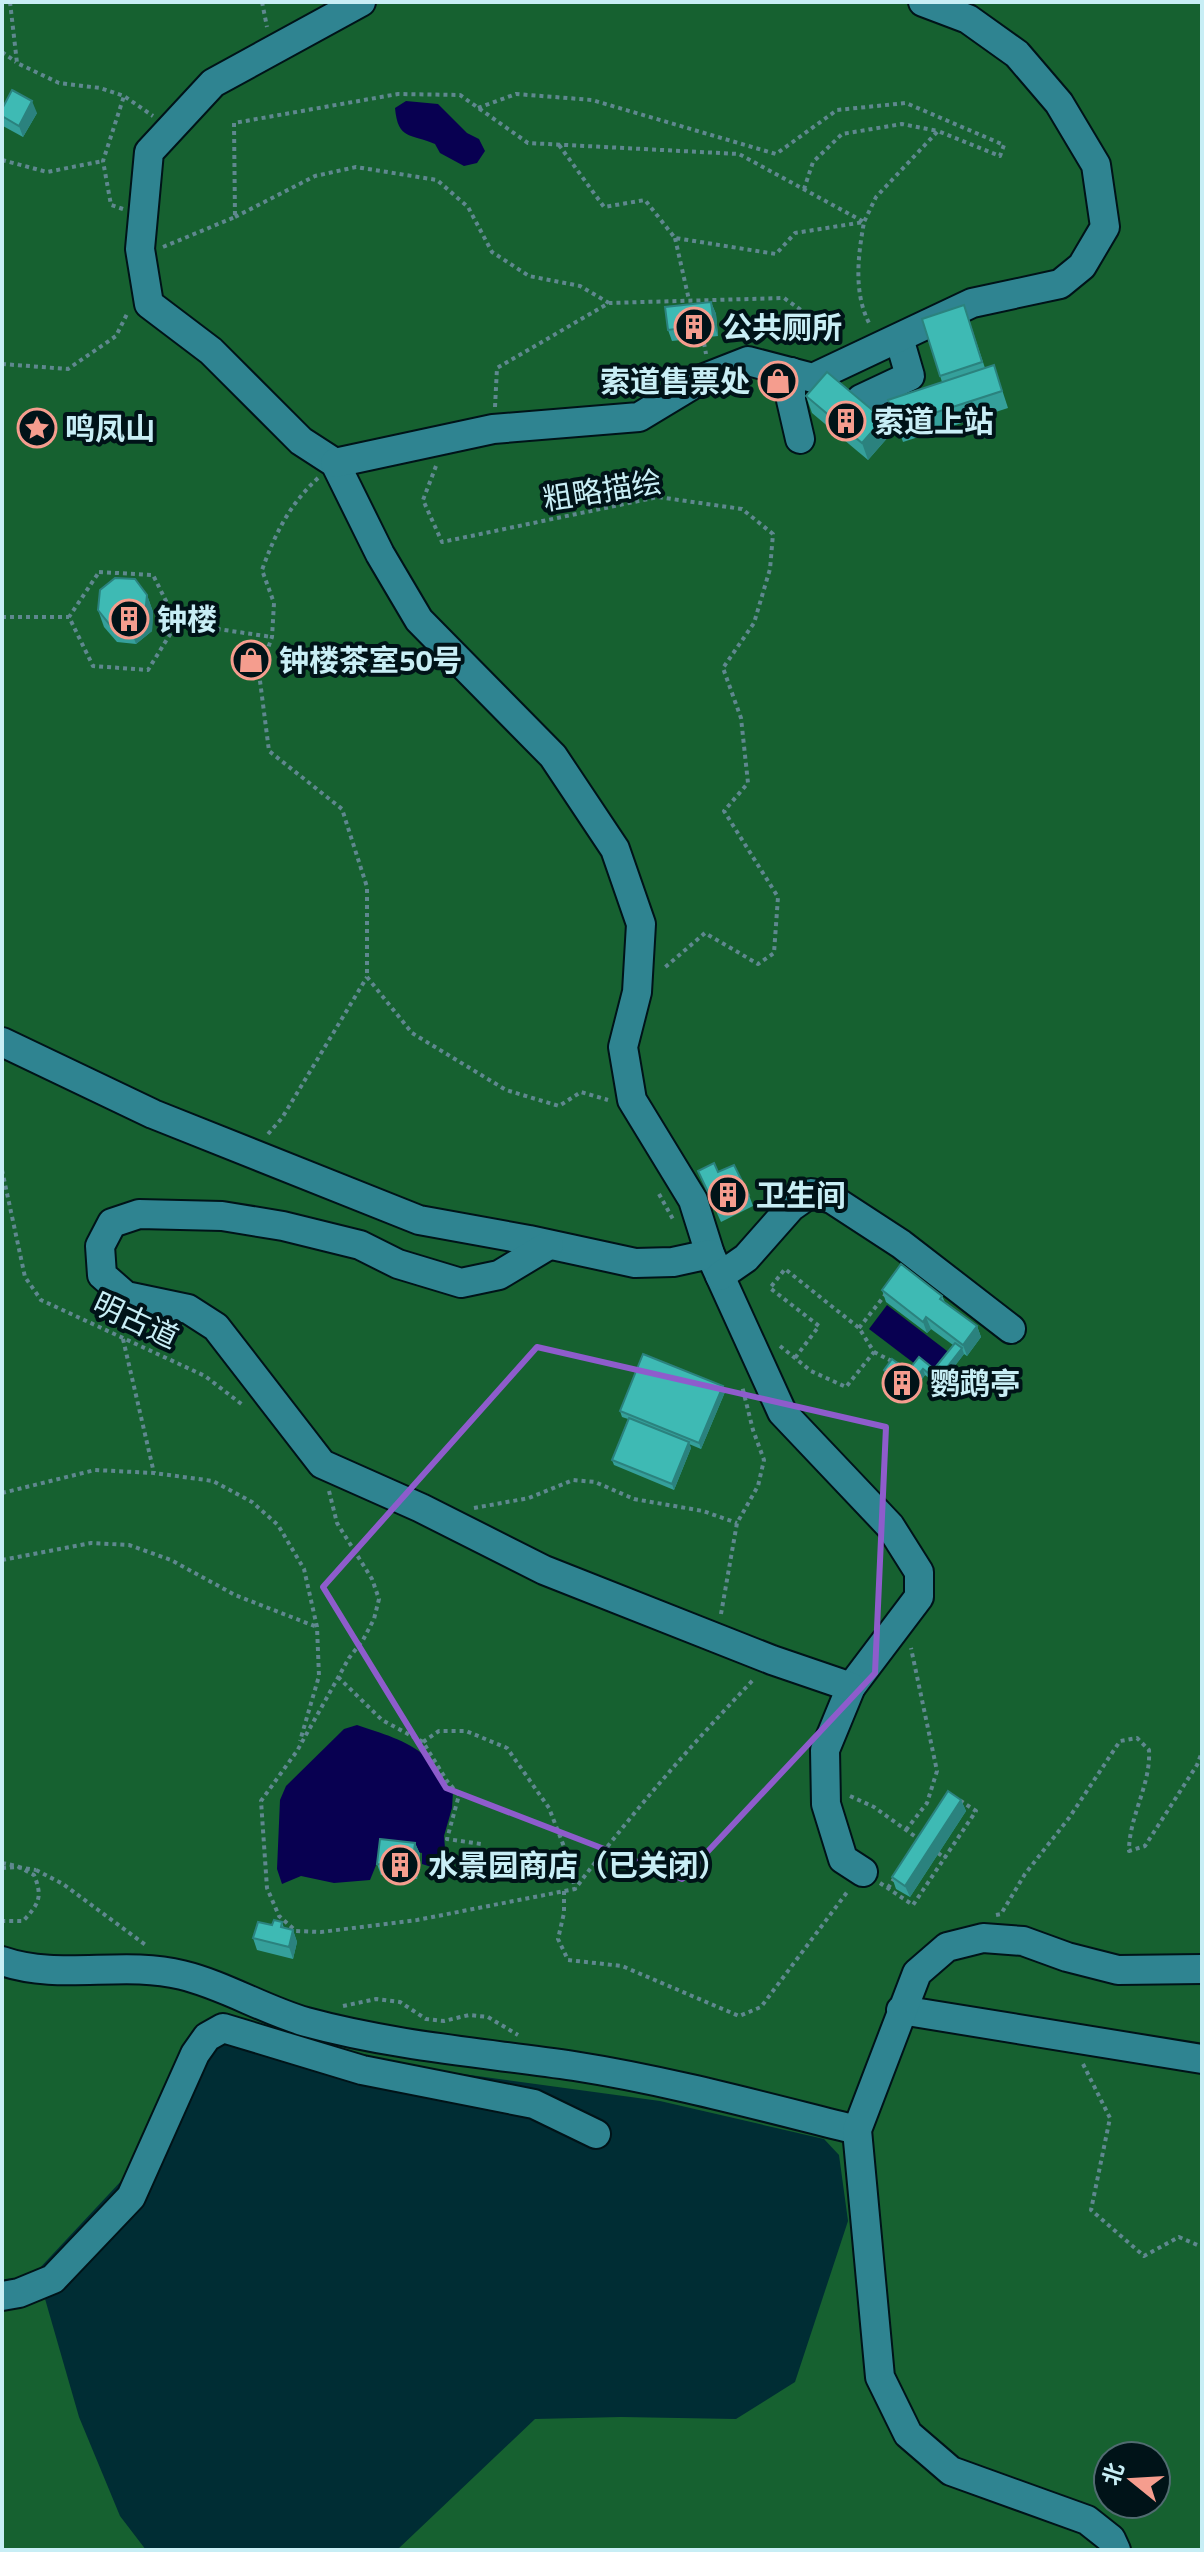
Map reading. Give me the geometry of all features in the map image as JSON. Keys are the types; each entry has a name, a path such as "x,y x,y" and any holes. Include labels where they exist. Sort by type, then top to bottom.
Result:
{"street":[{"path":"361,2 213,83 149,152 140,249 149,304 211,351 301,441 335,463 380,554 419,620 553,756 615,849 641,924 637,992 623,1047 632,1100 693,1200 715,1265 782,1412 890,1526 919,1572 919,1597 851,1687 825,1750 826,1804 843,1859 863,1872"},
{"path":"335,463 493,429 639,417 702,379 748,361 813,378 972,303 1060,284 1082,266 1105,227 1096,165 1059,103 1017,54 968,19 923,2"},
{"path":"861,399 910,376 882,346"},
{"path":"791,372 791,400 800,439"},
{"path":"2,1042 153,1114 419,1220 635,1263 715,1265 746,1258 791,1207 811,1193 832,1199 901,1244 1011,1329"},
{"path":"549,1245 499,1275 461,1283 398,1264 360,1245 283,1226 222,1216 139,1214 112,1223 100,1246 102,1275 126,1296 188,1309 216,1327 322,1464 458,1526 544,1570 772,1660 851,1687"},
{"path":"1116,2550 1111,2539 1087,2520 951,2471 908,2434 880,2377 857,2130 917,1973 947,1947 983,1938 1023,1941 1067,1957 1118,1970 1202,1969"},
{"path":"2,1961 46,1970 147,1968 184,1975 304,2021 387,2039 636,2078 857,2130"},
{"path":"901,2010 1202,2059"},
{"path":"2,2296 19,2293 53,2279 131,2197 195,2054 207,2037 223,2028 362,2070 534,2104 596,2134"}],"path":[{"path":"10,2 17,63"},
{"path":"2,52 17,63 59,83 100,88 124,96 171,129"},
{"path":"235,217 234,123 398,94 460,95 528,143 739,154 864,222"},
{"path":"478,108 516,94 592,100 776,154 837,110 906,103 1004,145 1000,156 938,131 902,124 842,134 813,162 804,189"},
{"path":"124,96 103,161 111,205 144,216"},
{"path":"882,346 863,313 857,262 864,222 876,197 938,131"},
{"path":"559,145 604,207 645,200 675,238 689,300"},
{"path":"2,160 47,172 103,161"},
{"path":"145,277 158,250 235,217 315,176 356,167 437,180 468,207 492,252 529,276 580,286 609,303"},
{"path":"675,238 776,254 795,233 864,222"},
{"path":"493,429 497,368 609,303 784,298 882,346"},
{"path":"2,364 68,369 116,336 128,312"},
{"name":"粗略描绘","path":"447,439 423,500 442,542 658,497 742,509 773,534 770,569 754,623 723,668 741,718 748,783 724,811 778,897 774,953 758,964 705,933 637,992"},
{"path":"251,1151 282,1118 367,977 367,887 342,809 269,751 259,673 272,637 274,603 262,570 276,532 298,497 335,463"},
{"path":"69,617 99,572 153,575 177,623"},
{"path":"2,617 69,617"},
{"path":"69,617 93,666 148,670 177,623"},
{"path":"177,623 272,637"},
{"path":"367,977 412,1033 506,1090 559,1106 581,1092 614,1102"},
{"name":"明古道","path":"2,1170 25,1277 41,1300 205,1376 252,1411"},
{"path":"658,1192 671,1218"},
{"path":"795,1358 819,1326 770,1288 785,1269 859,1328 874,1352 913,1373"},
{"path":"859,1328 885,1295 889,1298"},
{"path":"743,1330 762,1331 811,1371 846,1387 874,1352"},
{"path":"123,1338 154,1473"},
{"path":"716,1638 737,1523 758,1486 764,1460 741,1379"},
{"path":"322,1464 337,1523 372,1579 379,1599 374,1619 363,1640 338,1677 297,1751 261,1801 267,1888 279,1916 296,1931 321,1932 417,1920 575,1889 620,1829 695,1740 772,1660"},
{"path":"2,1493 95,1470 154,1473 213,1481 252,1502 278,1525 304,1569 317,1627 319,1676 297,1751"},
{"path":"458,1526 473,1508 529,1498 573,1480 595,1482 634,1499 703,1511 737,1523"},
{"path":"2,1560 91,1543 129,1545 171,1560 235,1595 317,1627"},
{"path":"899,1624 912,1650 937,1771 927,1803 906,1830"},
{"path":"338,1677 382,1720 423,1742 459,1795 447,1839 481,1844"},
{"path":"423,1742 439,1731 466,1731 507,1748 549,1808 568,1857 575,1889"},
{"path":"987,1917 1001,1914 1025,1874 1069,1818 1120,1741 1137,1738 1149,1750 1150,1769 1129,1834 1129,1851 1145,1846 1197,1765 1202,1752"},
{"path":"826,1784 874,1807 925,1844"},
{"path":"564,1891 564,1913 558,1939 568,1960 622,1966 739,2016 761,2007 863,1872 913,1905 976,1811 951,1794"},
{"path":"920,1840 927,1829"},
{"path":"938,1853 945,1858"},
{"path":"2,1865 17,1866 34,1875 40,1891 35,1908 23,1921 2,1921"},
{"path":"2,1865 36,1870 63,1884 155,1952"},
{"path":"888,1888 896,1876"},
{"path":"271,1927 287,1924"},
{"path":"338,2009 349,2003 376,1999 400,2002 426,2019 444,2021 469,2015 488,2017 521,2037"},
{"path":"1070,2039 1110,2118 1091,2210 1144,2256 1179,2237 1202,2247"}],"highlighted area":[{"path":"537,1347 886,1427 875,1673 682,1879 446,1788 323,1587"}],"green space":[{"path":"2,2 1202,2 1202,2550 397,2550 535,2419 736,2419 795,2382 848,2221 839,2155 824,2139 660,2101 361,2060 216,2017 183,2048 123,2179 37,2271 79,2417 120,2516 146,2550 2,2550"}],"shaded area":[{"path":"406,101 438,104 467,133 479,139 485,151 477,163 464,166 440,153 435,144 403,131 395,108"},
{"path":"887,1305 951,1354 936,1374 919,1367 869,1329"},
{"path":"357,1725 419,1751 453,1792 444,1836 447,1872 422,1864 422,1853 383,1848 370,1880 334,1883 301,1876 282,1884 277,1869 280,1800 286,1786 344,1729"}],"building":[{"path":"12,90 32,101 19,126 2,116 2,109"},
{"path":"711,302 714,324 668,330 665,307"},
{"path":"964,305 982,362 940,376 922,319"},
{"path":"994,365 1002,391 897,425 888,400"},
{"path":"827,372 883,419 862,443 806,396"},
{"path":"115,578 135,579 147,595 145,614 130,627 110,625 98,610 100,590"},
{"name":"卫生间","path":"714,1163 718,1172 734,1165 749,1195 717,1211 698,1171"},
{"path":"901,1264 942,1296 940,1299 977,1326 963,1345 926,1317 923,1322 882,1290"},
{"path":"955,1343 962,1348 937,1380 923,1369 913,1379 908,1371 919,1357 934,1369"},
{"path":"643,1354 723,1386 699,1443 620,1411"},
{"path":"892,1359 911,1373 902,1384 884,1370"},
{"path":"629,1418 689,1442 672,1484 612,1460"},
{"path":"948,1791 961,1800 905,1886 892,1877"},
{"path":"380,1839 415,1843 412,1867 377,1864"},
{"path":"274,1920 282,1922 281,1927 293,1930 289,1947 253,1938 258,1922 272,1925"}],"place":[{"name":"公共厕所","path":"694,327"},
{"name":"索道售票处","path":"778,381"},
{"name":"索道上站","path":"846,421"},
{"name":"鸣凤山","path":"37,428"},
{"name":"钟楼","path":"129,619"},
{"name":"钟楼茶室50号","path":"251,660"},
{"name":"卫生间","path":"728,1195"},
{"name":"鹦鹉亭","path":"902,1383"},
{"name":"水景园商店（已关闭）","path":"400,1865"}]}
